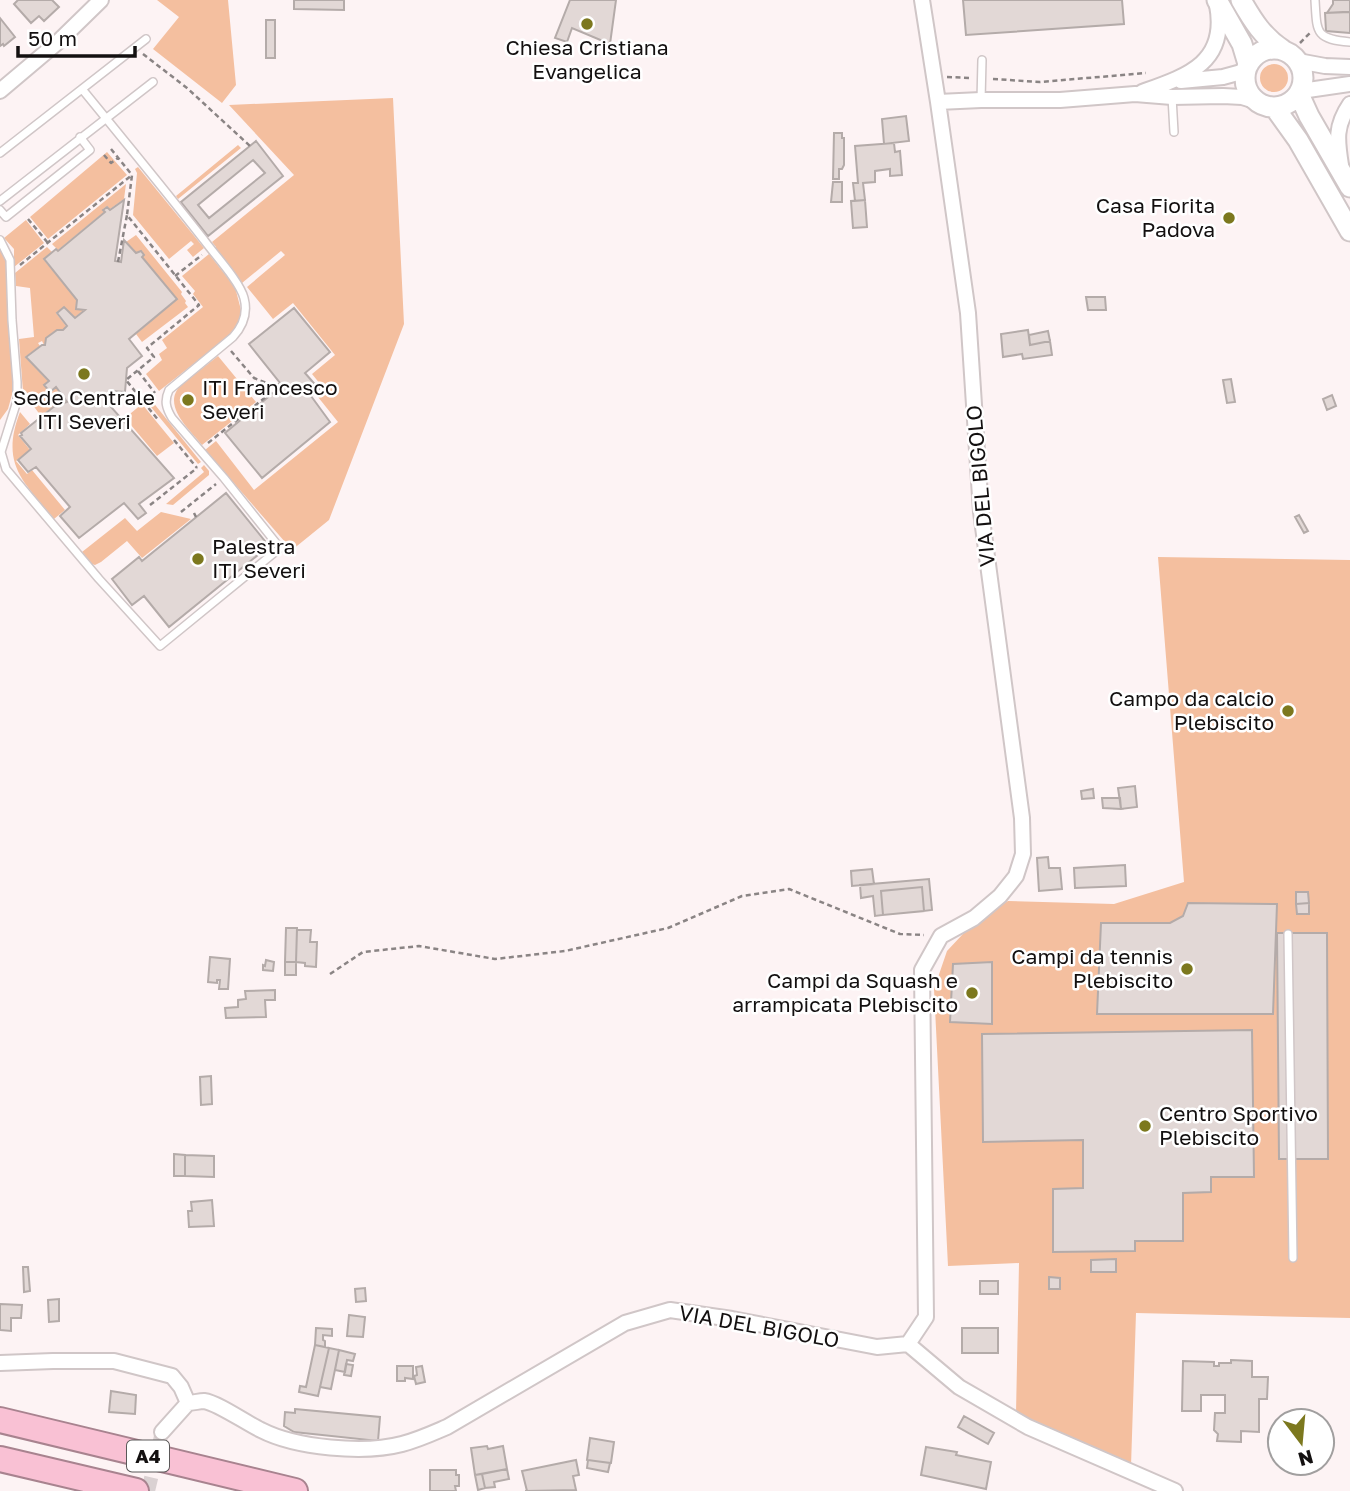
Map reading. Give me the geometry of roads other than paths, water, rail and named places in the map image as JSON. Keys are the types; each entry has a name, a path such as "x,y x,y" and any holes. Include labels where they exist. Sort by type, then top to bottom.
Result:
{"highway":[{"name":"A4","path":"0,1420 295,1491"},
{"name":"A4","path":"0,1458 136,1491"}],"main road":[{"path":"1216,0 1242,44 1247,67"},
{"path":"1241,0 1262,33 1290,55 1303,75 1300,92 1293,101 1284,106 1275,108 1255,101 1247,90 1244,77 1254,56 1273,49 1290,55"},
{"path":"1300,92 1310,116 1346,180"},
{"path":"1275,108 1294,134 1350,230"}],"street":[{"path":"0,91 58,42 100,0"},
{"name":"VIA DEL BIGOLO","path":"188,1403 205,1401 263,1432 297,1443 349,1449 379,1448 401,1445 447,1427 625,1324 670,1310 877,1347 908,1344 926,1317 922,970 941,936 974,918 1000,896 1016,876 1023,854 1022,818 981,512 968,313 922,0"},
{"path":"1135,94 1172,82 1198,69 1212,50 1218,32 1216,0"},
{"path":"1290,55 1325,66 1350,67"},
{"path":"1172,82 1223,76 1247,67"},
{"path":"1300,92 1350,84"},
{"path":"939,102 1060,100 1135,94 1242,97 1255,101"},
{"path":"1346,180 1338,142 1340,120 1350,104"},
{"path":"908,1344 959,1387 1028,1427 1175,1491"},
{"path":"0,1363 114,1362 172,1376 181,1387 188,1403 162,1432"}],"lane":[{"path":"1315,0 1316,27 1323,37 1331,41 1350,42"},
{"path":"0,153 146,39"},
{"path":"981,100 982,60"},
{"path":"0,201 153,82"},
{"path":"0,240 10,260 17,382 17,401 1,452 6,469 160,646 280,548 172,418 166,407 169,390 242,327 244,297 211,248 82,89"},
{"path":"1172,97 1174,132"},
{"path":"0,210 6,217 90,150 80,137"},
{"path":"1288,934 1293,1258"}],"tunnel":[{"path":"148,1491 162,1432"}],"place":[{"name":"Chiesa Cristiana Evangelica","path":"587,24"},
{"name":"Casa Fiorita Padova","path":"1229,218"},
{"name":"Sede Centrale ITI Severi","path":"84,374"},
{"name":"ITI Francesco Severi","path":"188,400"},
{"name":"Palestra ITI Severi","path":"198,559"},
{"name":"Campo da calcio Plebiscito","path":"1288,711"},
{"name":"Campi da tennis Plebiscito","path":"1187,969"},
{"name":"Campi da Squash e arrampicata Plebiscito","path":"972,993"},
{"name":"Centro Sportivo Plebiscito","path":"1145,1126"}]}
